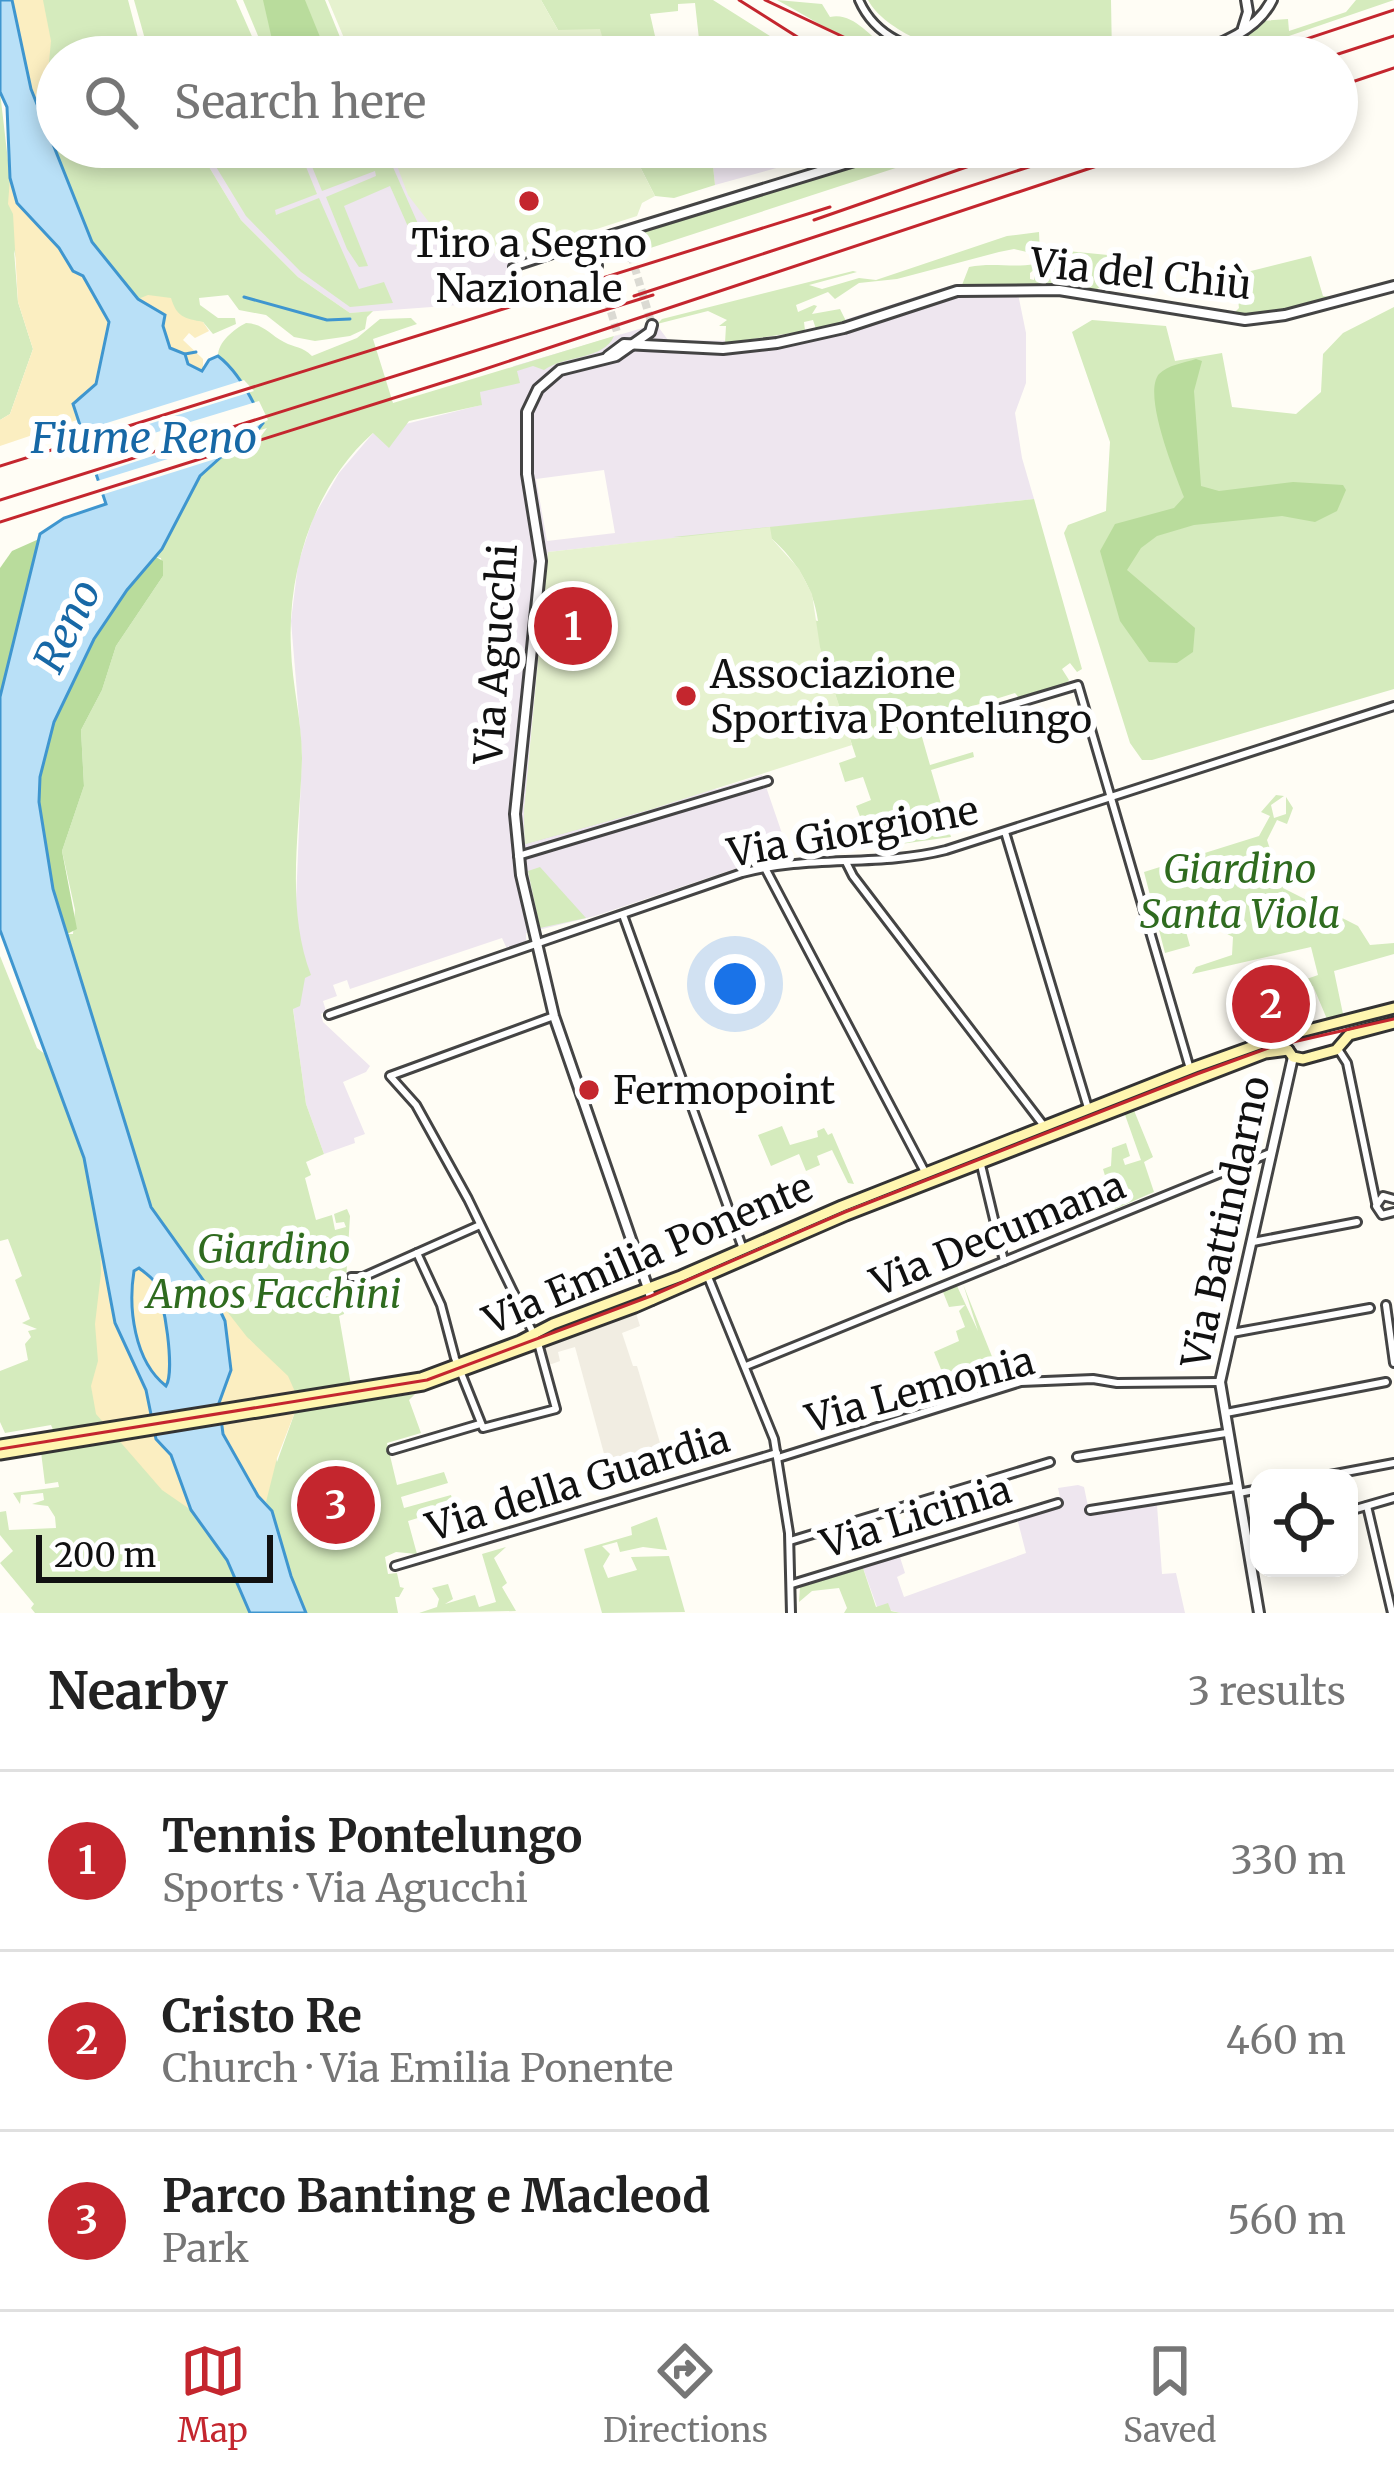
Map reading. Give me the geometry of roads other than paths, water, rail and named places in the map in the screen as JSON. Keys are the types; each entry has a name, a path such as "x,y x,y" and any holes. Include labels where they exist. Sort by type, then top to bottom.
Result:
{"main road":[{"name":"Via Emilia Ponente","path":"650,1294 743,1249 1088,1108 1297,1033 1394,1008"},
{"name":"Via Emilia Ponente","path":"2,1446 406,1385 536,1339 551,1324 707,1276 1198,1077 1274,1050 1303,1059 1340,1045 1349,1035 1394,1023"},
{"path":"1327,1024 1339,1028 1340,1045"},
{"path":"1291,1053 1289,1040 1297,1033"}],"street":[{"path":"859,0 868,18 888,36"},
{"path":"1233,36 1273,0"},
{"path":"1243,29 1247,3 1261,12"},
{"path":"513,267 830,168"},
{"path":"627,243 637,226"},
{"path":"613,234 627,243 631,255"},
{"path":"590,242 598,266"},
{"name":"Via del Chiù","path":"634,344 723,349 777,343 844,328 957,291 1059,290 1245,320 1285,315 1394,286"},
{"name":"Via Agucchi","path":"650,1294 554,1016 518,856 515,804 541,561 526,465 527,412 538,388 570,365 603,360 652,328 658,340 671,345"},
{"name":"Via Agucchi","path":"603,360 618,340 634,344"},
{"path":"924,731 1078,685 1190,1069"},
{"name":"Via Giorgione","path":"329,1016 765,868 926,855 1394,706"},
{"path":"518,856 768,781"},
{"path":"1005,832 1088,1108"},
{"path":"846,862 1044,1126"},
{"path":"765,868 926,1173"},
{"path":"623,915 743,1249"},
{"path":"417,1253 441,1305 480,1424 488,1430 556,1409 536,1339 480,1225 416,1105 390,1075 554,1016"},
{"path":"1340,1045 1376,1203 1380,1214 1394,1212"},
{"name":"Via Battindarno","path":"1259,1613 1220,1382 1291,1053"},
{"name":"Via Decumana","path":"746,1366 1270,1154"},
{"path":"980,1162 1004,1261"},
{"path":"1371,1182 1394,1199"},
{"path":"1376,1203 1385,1195"},
{"path":"1250,1243 1357,1222"},
{"path":"351,1276 363,1277 480,1225"},
{"path":"707,1276 770,1424 778,1455 790,1540 790,1613"},
{"path":"1386,1305 1394,1363"},
{"path":"1229,1332 1370,1308"},
{"name":"Via Lemonia","path":"778,1455 1021,1382 1220,1382"},
{"path":"1223,1414 1385,1382"},
{"path":"392,1450 480,1424"},
{"path":"1077,1457 1226,1433"},
{"name":"Via della Guardia","path":"394,1566 778,1455"},
{"path":"790,1540 1050,1462"},
{"path":"1358,1469 1394,1462"},
{"path":"1090,1510 1250,1489"},
{"path":"1358,1508 1394,1498"},
{"name":"Via Licinia","path":"792,1584 1058,1503"},
{"path":"1367,1506 1392,1613"},
{"path":"1246,1541 1250,1540"}],"water":[{"name":"Fiume Reno","path":"0,0 12,0 36,102 36,168 62,168 92,242 138,299 165,315 163,326 170,348 185,354 188,364 202,371 218,356 238,378 263,423 242,450 221,457 200,476 162,549 94,639 54,722 40,777 39,802 53,889 151,1207 211,1291 225,1321 231,1370 219,1403 223,1434 258,1496 272,1511 306,1613 250,1613 227,1560 191,1510 171,1455 156,1439 146,1390 115,1323 84,1158 0,930 0,697 40,534 64,518 106,504 73,404 96,384 109,322 83,276 73,271 59,248 17,203 10,178 7,107 0,92","holes":["139,1268 154,1281 168,1335 166,1386 147,1363 133,1317 134,1271"]}],"waterway":[{"path":"244,297 327,320 350,319"},
{"path":"185,354 196,352"}],"tunnel":[{"path":"631,255 652,325"},
{"path":"597,266 618,335"}],"tram line":[{"path":"0,1449 427,1380 651,1296 845,1212 1197,1074 1271,1047 1394,1019"}],"railway":[{"path":"739,0 796,36"},
{"path":"765,0 841,36"},
{"path":"1315,36 1394,10"},
{"path":"1358,48 1394,36"},
{"path":"1358,80 1394,68"},
{"path":"814,220 964,168"},
{"path":"634,296 1026,168"},
{"path":"0,522 470,374 1091,168"},
{"path":"0,466 830,207"},
{"path":"0,500 653,295"}],"place":[{"name":"Tiro a Segno Nazionale","path":"529,201"},
{"name":"Tennis Pontelungo","path":"573,626"},
{"name":"Associazione Sportiva Pontelungo","path":"686,696"},
{"name":"Cristo Re","path":"1271,1004"},
{"name":"Fermopoint","path":"589,1090"},
{"name":"Parco Banting e Macleod","path":"336,1505"}],"water label":[{"name":"Reno","path":"67,626"}],"park label":[{"name":"Giardino Santa Viola","path":"1240,892"},
{"name":"Giardino Amos Facchini","path":"274,1272"}]}
